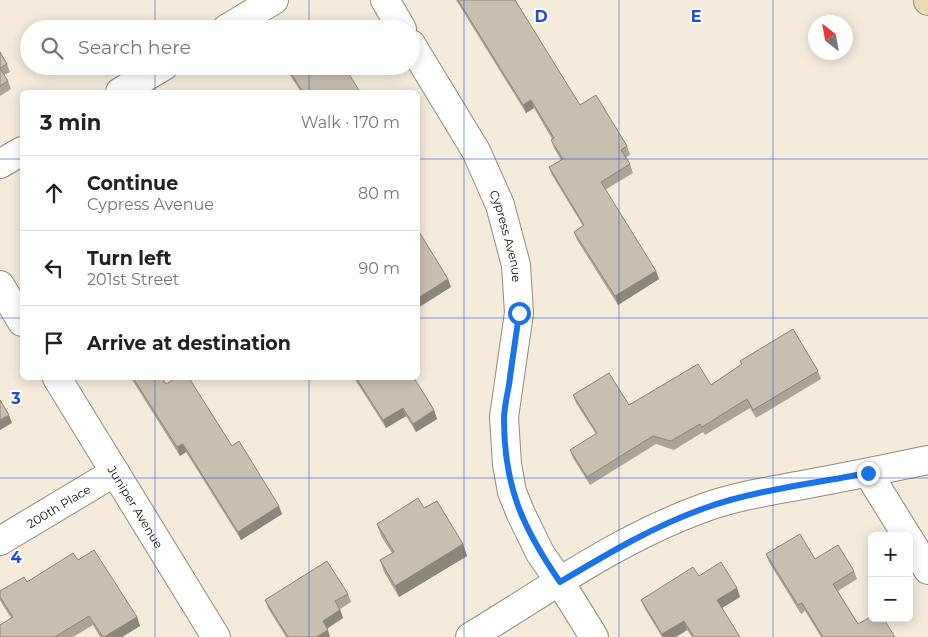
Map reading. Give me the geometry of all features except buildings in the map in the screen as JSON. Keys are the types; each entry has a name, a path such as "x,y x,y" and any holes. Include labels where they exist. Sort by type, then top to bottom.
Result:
{"street":[{"path":"241,20 274,0"},
{"path":"384,0 396,20"},
{"name":"Cypress Avenue","path":"420,59 476,151 500,205 516,265 519,313 504,417 507,464 512,492 520,514 540,553 594,637"},
{"path":"123,90 149,75"},
{"path":"0,164 20,152"},
{"path":"0,285 20,319"},
{"name":"Juniper Avenue","path":"58,380 216,637"},
{"path":"470,637 611,551 657,528 706,507 761,493 928,460"},
{"name":"200th Place","path":"0,541 115,472"},
{"path":"868,473 905,532"},
{"path":"913,546 928,570"}],"route":[{"path":"519,313 504,417 507,464 512,492 520,514 540,553 560,582 611,551 657,528 706,507 761,493 868,473"}]}
